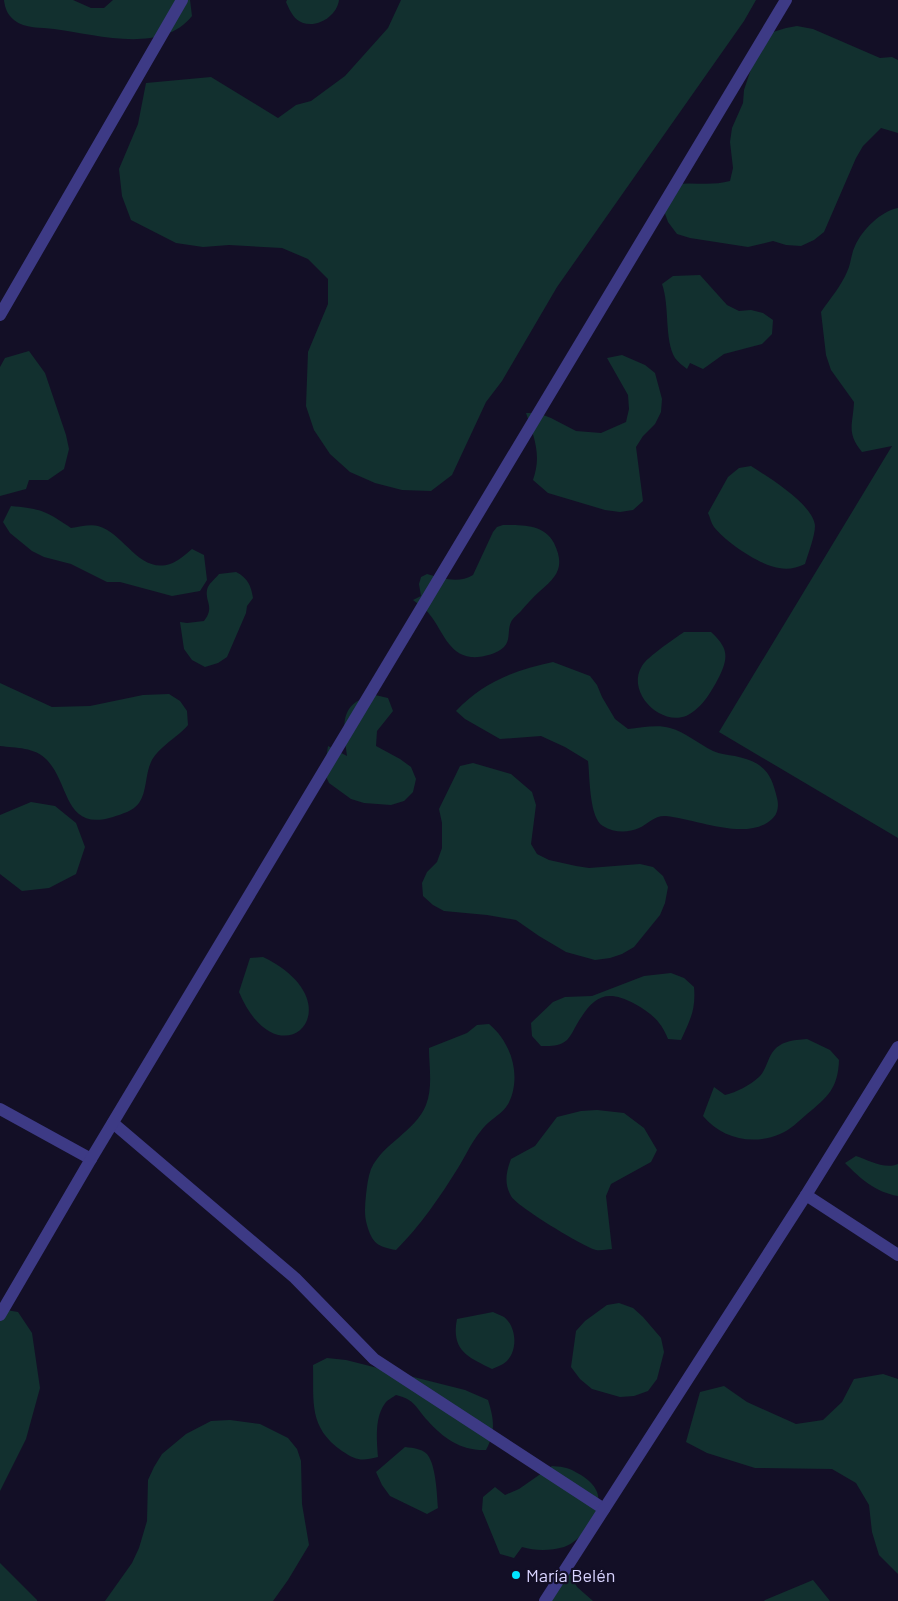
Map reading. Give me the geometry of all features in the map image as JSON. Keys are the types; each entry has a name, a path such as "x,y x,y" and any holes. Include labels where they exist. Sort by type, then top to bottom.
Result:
{"street":[{"path":"0,315 182,0"},
{"path":"0,1314 786,0"},
{"path":"544,1601 806,1195 898,1046"},
{"path":"0,1109 91,1159"},
{"path":"113,1123 295,1278 374,1359 604,1509"},
{"path":"806,1195 898,1255"}],"green space":[{"path":"4,0 73,0 91,8 104,8 113,0 190,0 192,16 179,28 163,35 146,39 127,39 23,25 14,20 10,15"},
{"path":"287,0 339,0 335,11 326,19 315,24 309,24 300,22 295,17 286,2"},
{"path":"401,0 756,0 744,21 557,287 502,381 486,402 452,475 431,491 402,490 375,483 350,472 330,454 314,430 306,406 308,352 328,304 328,279 308,259 282,248 229,245 203,247 176,243 131,220 122,196 119,169 138,124 146,83 211,77 278,118 296,105 311,101 345,76 388,28"},
{"path":"797,26 813,29 880,58 892,57 898,60 898,133 881,128 863,146 824,232 814,240 801,246 786,245 773,241 748,247 690,238 677,234 668,222 663,208 676,184 730,181 733,168 730,142 732,128 743,103 744,90 752,66 773,32"},
{"path":"898,208 898,838 719,732 892,446 862,452 857,445 852,433 854,402 831,370 826,355 821,312 845,277 854,249 862,234 879,217"},
{"path":"700,275 727,305 739,311 751,310 763,313 773,320 772,334 762,344 724,354 703,369 690,363 687,369 675,358 669,342 666,302 662,284 673,276"},
{"path":"29,351 45,373 69,449 64,469 48,480 29,480 26,489 0,496 0,367 5,358"},
{"path":"622,355 645,365 655,373 662,399 661,412 655,424 643,436 636,447 643,501 633,510 620,512 605,510 548,493 533,480 536,471 537,454 526,413 538,413 576,431 601,433 626,422 629,409 628,395 607,358"},
{"path":"751,466 789,492 807,509 813,518 815,530 805,564 786,569 771,566 753,558 735,546 719,533 713,525 708,513 728,477 739,468"},
{"path":"11,506 30,508 43,512 71,528 88,525 98,526 116,536 140,558 159,566 178,560 192,549 204,555 207,580 200,591 172,596 120,582 107,582 71,564 44,557 32,551 10,533 3,522"},
{"path":"503,525 532,527 544,532 550,537 557,551 559,558 558,570 512,621 504,647 493,654 484,656 471,657 463,655 451,647 435,621 413,600 421,596 419,584 421,577 427,574 456,580 473,575 493,532 497,527"},
{"path":"236,572 248,583 253,598 247,606 246,613 227,657 218,663 205,667 192,660 184,649 180,622 204,621 209,612 207,590 209,586 219,574"},
{"path":"684,632 711,632 723,646 726,656 720,675 702,704 692,713 676,718 665,716 648,704 638,686 638,676 642,666 649,658"},
{"path":"553,662 590,676 597,685 615,719 628,729 654,726 670,728 687,735 713,751 745,758 759,765 772,781 775,789 778,806 774,817 762,826 749,829 721,827 662,816 635,830 612,830 598,822 595,815 591,796 588,761 565,747 541,736 500,739 465,719 456,711 477,692 500,679 513,673"},
{"path":"0,683 52,707 90,706 143,695 169,694 180,701 187,711 188,725 154,757 149,767 142,799 137,806 113,817 97,820 85,818 70,803 47,760 31,750 0,746"},
{"path":"375,695 388,698 393,711 377,731 376,746 411,767 416,779 413,792 404,801 391,805 364,803 351,799 329,783 324,772 328,746 347,756 344,725 349,709 354,703 363,698"},
{"path":"473,763 511,774 532,792 536,805 531,844 537,854 549,860 589,868 640,864 653,867 663,876 668,887 665,903 660,915 634,947 610,958 595,960 566,952 516,920 444,911 433,905 423,896 422,883 427,872 437,862 442,848 442,823 439,809 460,766"},
{"path":"31,802 55,806 76,823 85,847 76,874 49,888 22,891 0,874 0,815"},
{"path":"263,957 291,976 306,996 309,1014 302,1028 290,1035 273,1033 255,1020 239,992 250,958"},
{"path":"671,973 684,978 694,987 693,1009 690,1021 681,1040 668,1039 659,1022 641,1007 625,999 608,996 594,1002 589,1007 570,1037 561,1044 541,1046 532,1036 531,1023 553,1002 565,997 592,996 644,976"},
{"path":"489,1024 501,1036 512,1059 514,1085 509,1102 501,1113 485,1126 477,1136 437,1200 405,1241 396,1250 380,1246 371,1236 365,1218 369,1175 376,1160 414,1123 426,1105 430,1084 429,1048 467,1033 477,1025"},
{"path":"807,1039 830,1050 839,1060 837,1078 826,1097 791,1128 769,1138 738,1138 719,1130 703,1116 714,1087 725,1095 743,1088 761,1074 775,1049 792,1041"},
{"path":"597,1110 624,1113 644,1128 657,1150 651,1162 611,1184 606,1196 612,1249 600,1250 578,1242 551,1226 516,1201 511,1196 507,1187 508,1169 511,1159 535,1146 557,1117 581,1111"},
{"path":"856,1156 882,1165 893,1166 898,1164 898,1196 875,1188 845,1163"},
{"path":"619,1303 633,1308 643,1317 661,1338 664,1352 657,1379 648,1391 634,1396 620,1397 592,1389 580,1379 571,1367 576,1331 585,1321 607,1305"},
{"path":"0,1309 18,1312 32,1333 40,1388 26,1439 0,1491"},
{"path":"493,1312 504,1317 509,1322 514,1334 514,1348 508,1360 492,1369 468,1356 463,1351 456,1338 456,1330 457,1319"},
{"path":"327,1358 346,1360 465,1390 488,1400 492,1413 493,1431 486,1450 477,1450 454,1443 434,1427 408,1399 396,1395 386,1402 382,1408 377,1429 378,1457 360,1459 347,1454 331,1442 323,1433 315,1413 313,1365"},
{"path":"883,1374 898,1379 898,1574 879,1555 872,1532 869,1505 856,1483 832,1469 755,1468 707,1453 686,1442 700,1392 724,1386 747,1402 796,1424 823,1420 842,1402 854,1379"},
{"path":"230,1420 260,1424 288,1438 297,1449 301,1461 302,1504 309,1545 288,1580 273,1601 105,1601 132,1563 139,1548 147,1521 148,1480 162,1454 186,1434 211,1421"},
{"path":"405,1447 415,1448 427,1454 433,1468 438,1508 427,1514 390,1496 376,1472"},
{"path":"552,1466 564,1467 573,1471 586,1478 594,1487 598,1499 590,1524 578,1538 564,1547 543,1550 522,1547 514,1558 500,1554 482,1510 483,1497 495,1487 505,1495 519,1489"},
{"path":"0,1563 37,1600 37,1601 0,1601"},
{"path":"565,1565 577,1587 593,1601 549,1601"},
{"path":"813,1580 830,1601 764,1601 765,1600"}],"place":[{"name":"María Belén","path":"516,1575"}]}
